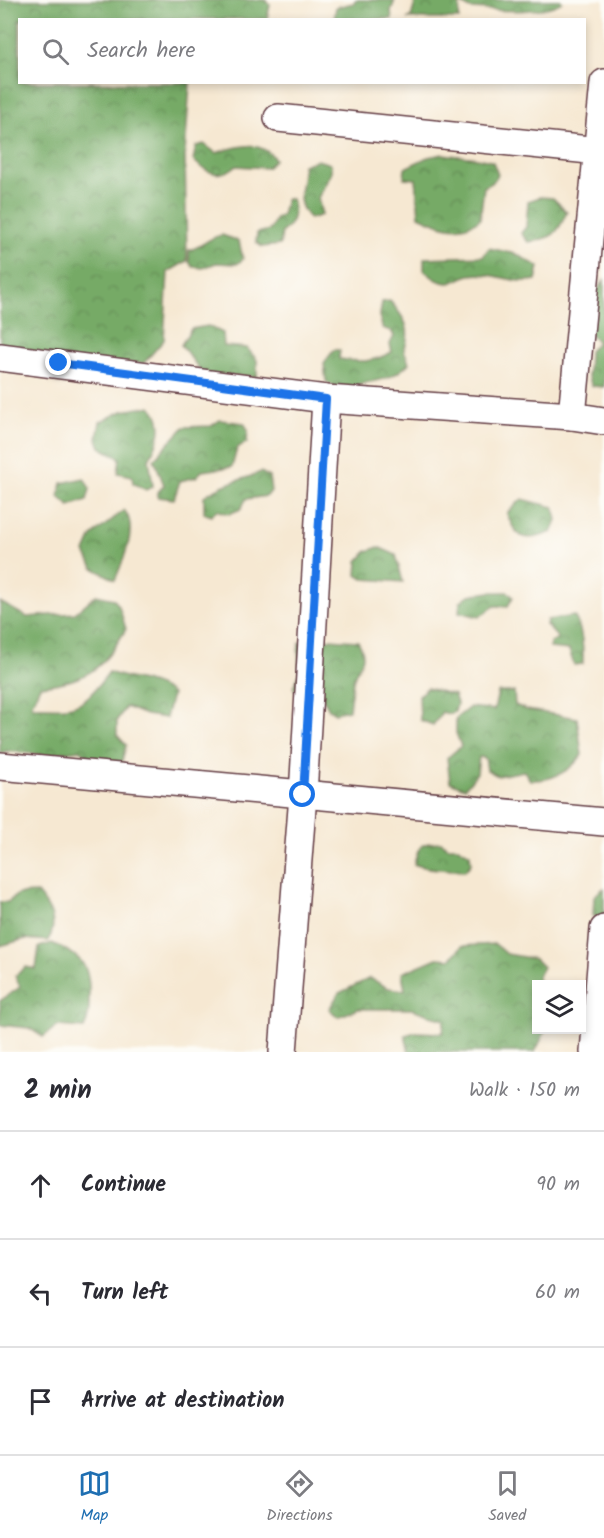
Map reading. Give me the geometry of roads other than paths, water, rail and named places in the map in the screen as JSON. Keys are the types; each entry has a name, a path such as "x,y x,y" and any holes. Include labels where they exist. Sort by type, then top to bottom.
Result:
{"street":[{"path":"572,416 604,83"},
{"path":"278,118 598,151"},
{"path":"0,357 326,399 572,416 604,421"},
{"path":"283,1052 303,795 326,399"},
{"path":"0,766 604,822"},
{"path":"594,1052 604,930"}]}
